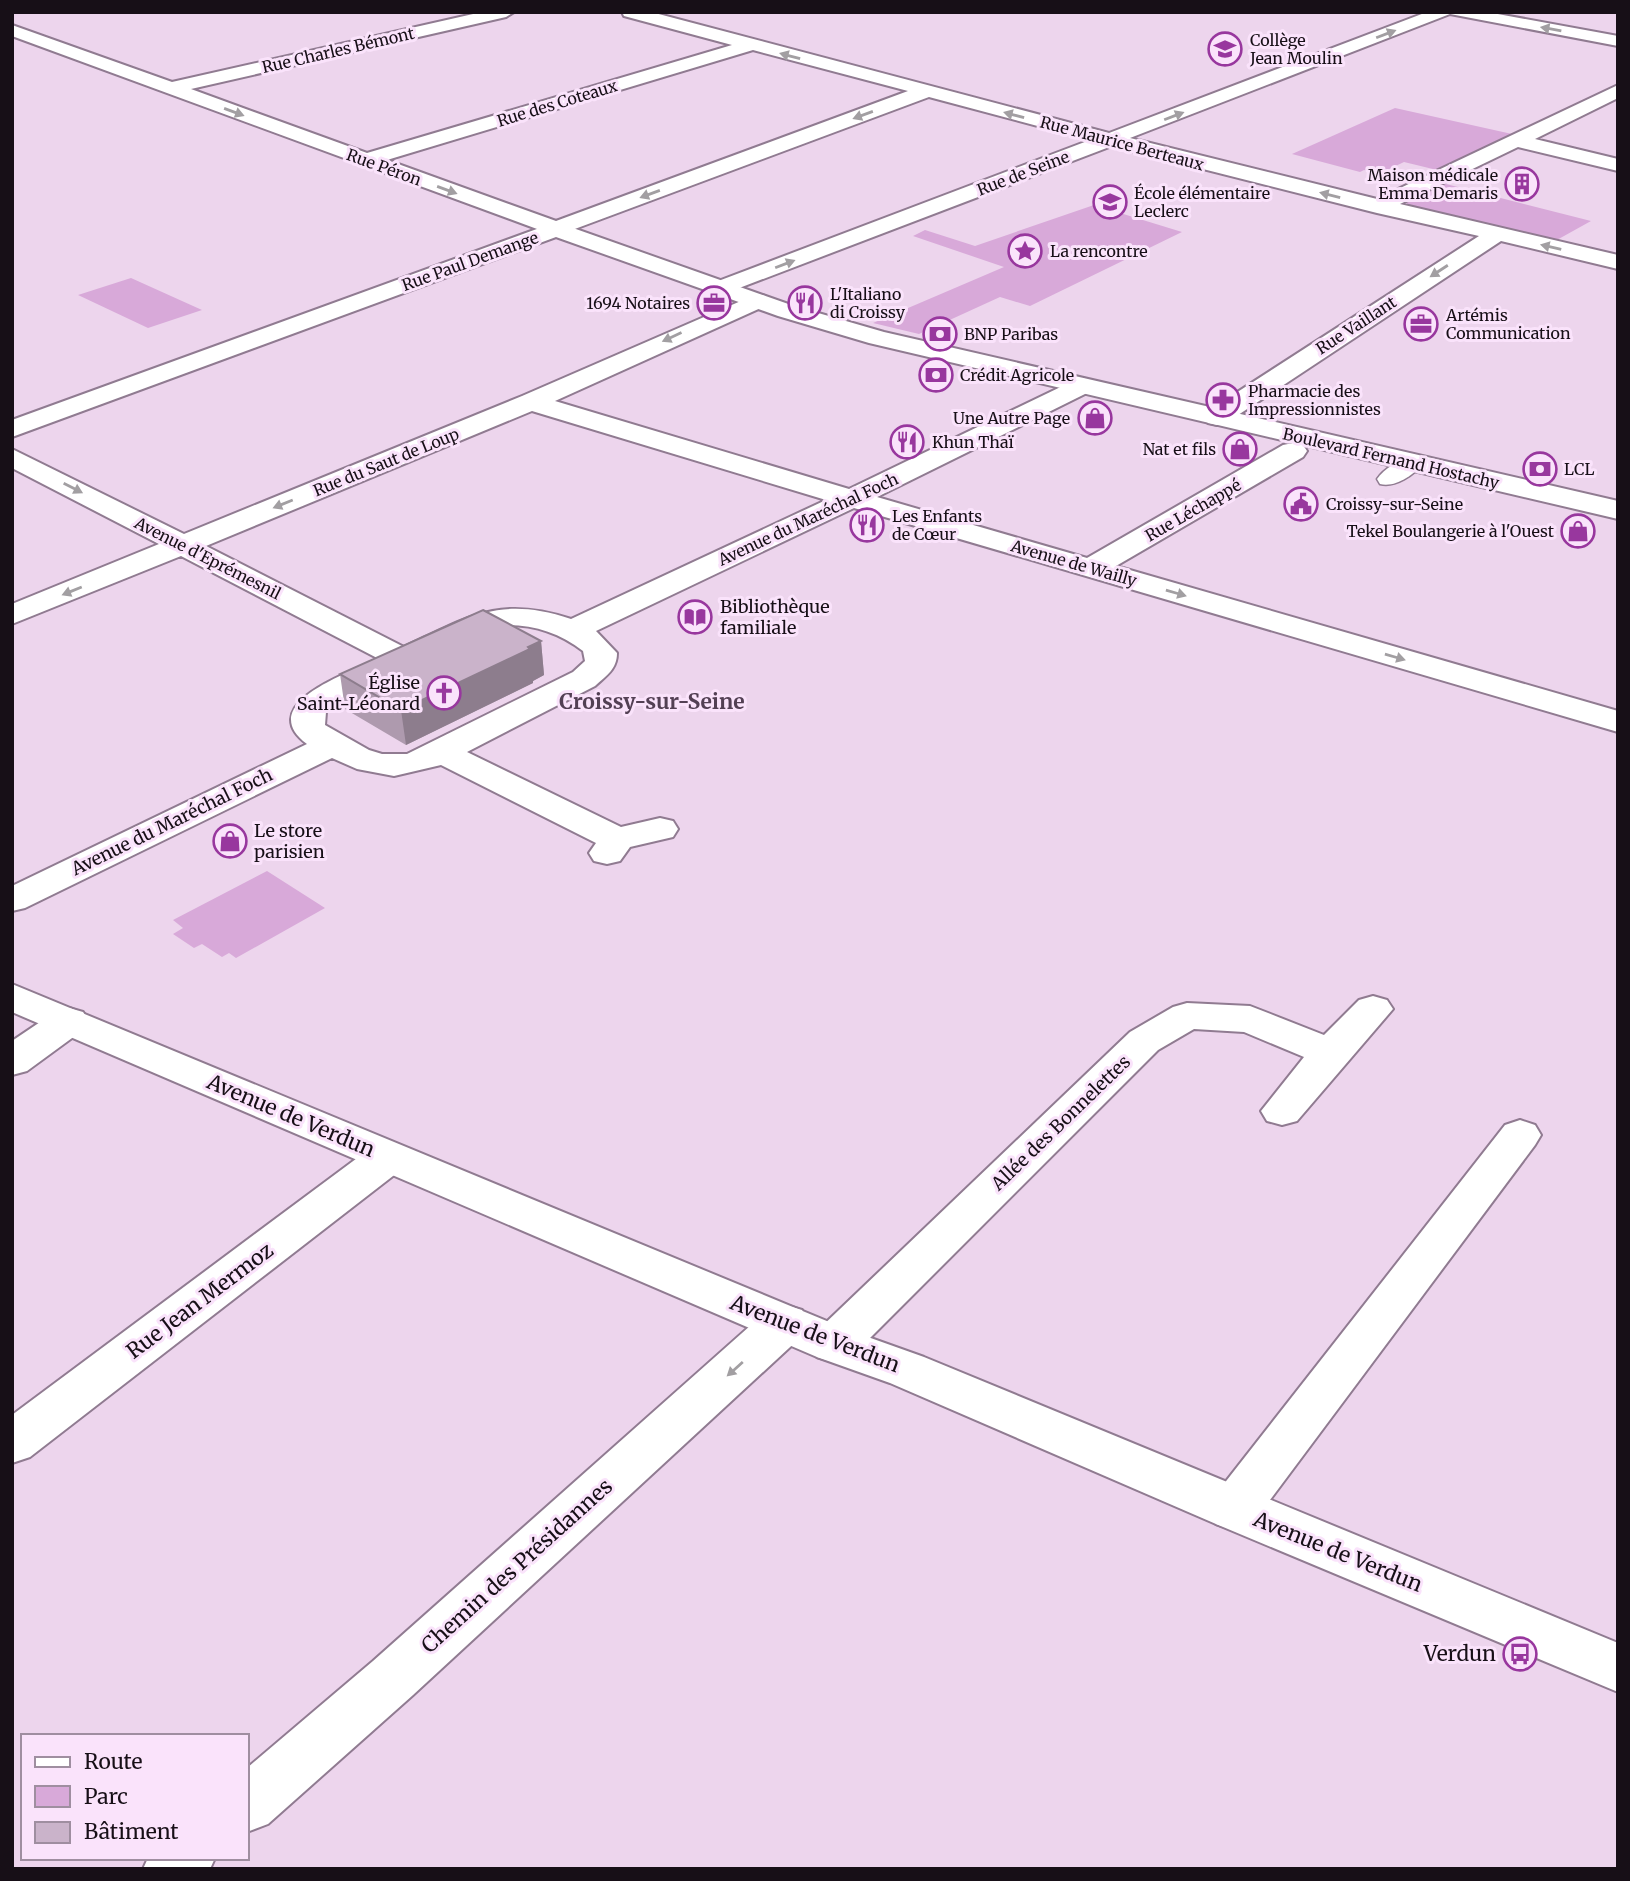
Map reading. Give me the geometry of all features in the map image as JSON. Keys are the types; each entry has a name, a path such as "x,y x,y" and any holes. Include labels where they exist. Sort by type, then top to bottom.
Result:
{"street":[{"name":"Rue Charles Bémont","path":"170,88 506,12"},
{"name":"Rue Maurice Berteaux","path":"630,12 1110,140 1377,207 1618,262"},
{"name":"Rue de Seine","path":"721,288 1443,12"},
{"path":"1457,12 1618,41"},
{"name":"Rue Péron","path":"12,30 757,301"},
{"name":"Rue des Coteaux","path":"365,160 750,45"},
{"path":"26,58 66,50"},
{"name":"Rue Paul Demange","path":"12,429 927,92"},
{"path":"1377,207 1617,92"},
{"path":"1515,140 1618,165"},
{"name":"Rue Vaillant","path":"1217,417 1496,234"},
{"name":"Boulevard Fernand Hostachy","path":"757,301 878,338 1618,510"},
{"name":"Rue du Saut de Loup","path":"12,615 531,402 757,301"},
{"name":"Avenue du Maréchal Foch","path":"570,631 852,499 1082,386"},
{"name":"Avenue de Wailly","path":"531,402 852,499 1618,722"},
{"name":"Rue Léchappé","path":"1093,568 1293,451"},
{"name":"Avenue d'Eprémesnil","path":"12,457 403,659"},
{"path":"1388,479 1412,463"},
{"path":"502,617 539,617 570,631 600,650 601,661 594,672 441,752 407,764 379,765 361,761 332,745 314,733 308,724 308,715 313,706 329,694 484,621 502,617"},
{"name":"Avenue du Maréchal Foch","path":"12,900 332,745"},
{"path":"441,752 612,846 660,830"},
{"name":"Avenue de Verdun","path":"12,997 387,1158 834,1344 908,1370 1618,1668"},
{"path":"1282,1111 1330,1053 1373,1009"},
{"name":"Allée des Bonnelettes","path":"834,1344 1144,1041 1165,1028 1187,1016 1250,1019 1330,1053"},
{"path":"12,1061 69,1021"},
{"path":"1234,1509 1520,1135"},
{"name":"Rue Jean Mermoz","path":"12,1443 387,1158"},
{"name":"Chemin des Présidannes","path":"248,1804 393,1678 785,1323"}],"green space":[{"path":"1395,108 1512,134 1437,170 1404,162 1379,174 1364,170 1360,172 1292,154"},
{"path":"1446,184 1591,221 1555,241 1402,208 1410,200"},
{"path":"1094,205 1182,232 1030,306 1000,297 919,334 873,323 1004,267 913,236 925,230 975,246"},
{"path":"131,278 202,310 148,328 78,295"},
{"path":"267,871 325,908 236,958 229,953 222,957 202,944 194,948 173,934 183,928 173,920"}],"building":[{"path":"483,610 541,641 528,647 530,649 401,710 340,674"}],"place":[{"name":"Collège Jean Moulin","path":"1225,49"},
{"name":"Maison médicale Emma Demaris","path":"1522,184"},
{"name":"École élémentaire Leclerc","path":"1110,202"},
{"name":"La rencontre","path":"1025,251"},
{"name":"1694 Notaires","path":"714,303"},
{"name":"L'Italiano di Croissy","path":"805,303"},
{"name":"Artémis Communication","path":"1421,324"},
{"name":"BNP Paribas","path":"940,334"},
{"name":"Crédit Agricole","path":"936,375"},
{"name":"Pharmacie des Impressionnistes","path":"1223,400"},
{"name":"Une Autre Page","path":"1095,418"},
{"name":"Khun Thaï","path":"907,442"},
{"name":"Nat et fils","path":"1240,449"},
{"name":"LCL","path":"1540,469"},
{"name":"Croissy-sur-Seine","path":"1301,504"},
{"name":"Les Enfants de Cœur","path":"867,525"},
{"name":"Tekel Boulangerie à l'Ouest","path":"1578,531"},
{"name":"Bibliothèque familiale","path":"695,617"},
{"name":"Église Saint-Léonard","path":"444,693"},
{"name":"Le store parisien","path":"230,841"},
{"name":"Verdun","path":"1520,1654"}],"district":[{"name":"Croissy-sur-Seine","path":"652,702"}]}
